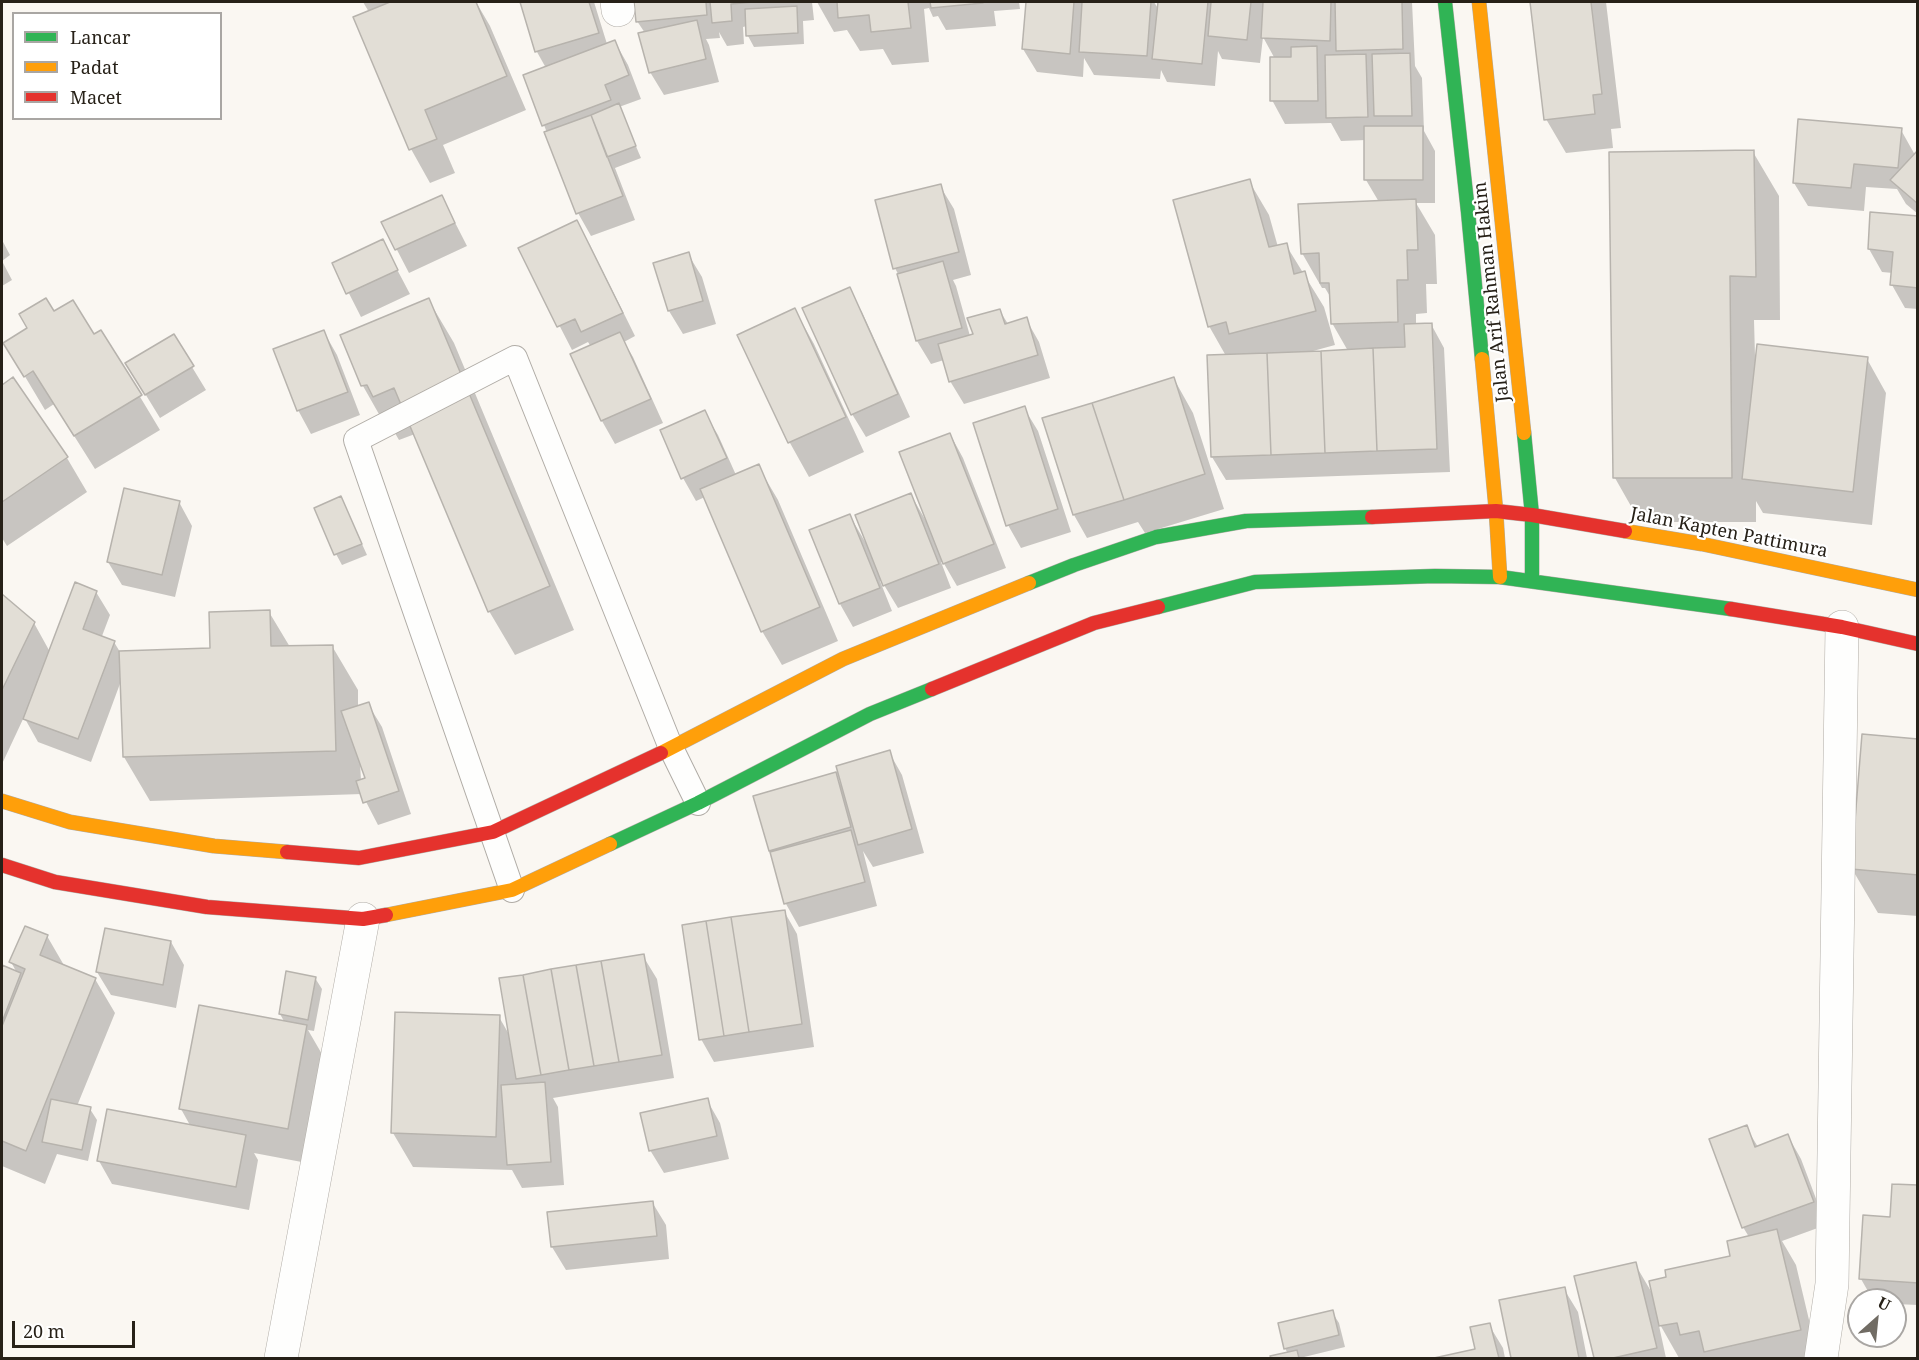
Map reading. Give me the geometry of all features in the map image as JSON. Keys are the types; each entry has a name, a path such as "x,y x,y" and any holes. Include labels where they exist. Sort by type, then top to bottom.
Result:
{"main road":[{"name":"Jalan Arif Rahman Hakim","path":"1445,2 1470,223 1500,577"},
{"name":"Jalan Arif Rahman Hakim","path":"1479,2 1532,514 1532,580"},
{"name":"Jalan Kapten Pattimura","path":"2,801 70,822 214,846 359,858 492,831 671,748 843,659 1074,565 1156,537 1246,521 1496,511 1532,514 1702,544 1917,590"},
{"path":"2,864 56,882 207,907 363,919 512,890 698,803 870,714 1094,623 1255,582 1435,576 1532,580 1842,627 1917,645"}],"street":[{"path":"1821,1359 1832,1284 1842,627"},
{"path":"281,1359 363,919"}],"lane":[{"path":"512,890 356,441 515,358 671,748 698,803"}],"building":[{"path":"390,2 476,2 507,76 425,110 437,139 409,150 353,17"},
{"path":"520,2 589,2 599,33 535,52"},
{"path":"634,2 706,2 707,15 636,22"},
{"path":"710,2 754,2 731,4 732,21 712,23"},
{"path":"837,2 908,2 911,28 871,32 869,15 838,18"},
{"path":"930,2 983,2 983,3 931,8"},
{"path":"1026,2 1074,2 1070,54 1022,49"},
{"path":"1082,2 1151,2 1147,56 1079,52"},
{"path":"1158,2 1208,2 1202,64 1152,59"},
{"path":"1211,2 1251,2 1247,40 1208,36"},
{"path":"1263,2 1331,2 1330,41 1261,38"},
{"path":"1335,2 1402,2 1403,49 1336,51"},
{"path":"1530,2 1591,2 1602,94 1593,95 1595,114 1544,120"},
{"path":"797,6 798,33 746,36 745,9"},
{"path":"697,20 706,59 649,73 638,33"},
{"path":"615,40 629,75 605,85 611,100 542,126 523,75"},
{"path":"1317,46 1318,101 1270,101 1270,57 1291,57 1291,47"},
{"path":"1410,53 1412,116 1374,116 1372,54"},
{"path":"1366,54 1368,117 1326,118 1325,55"},
{"path":"619,103 636,146 607,157 591,115"},
{"path":"591,115 623,196 576,214 544,132"},
{"path":"1798,119 1902,128 1898,168 1854,164 1851,188 1793,183"},
{"path":"1364,126 1423,126 1423,180 1364,180"},
{"path":"1754,150 1756,277 1730,276 1732,478 1613,478 1609,152"},
{"path":"1918,150 1918,204 1890,180"},
{"path":"1250,179 1269,247 1287,243 1294,274 1305,271 1316,311 1229,334 1226,322 1208,327 1173,200"},
{"path":"941,184 959,252 893,269 875,200"},
{"path":"442,195 455,223 395,250 381,222"},
{"path":"1416,199 1418,250 1407,250 1408,280 1397,280 1398,322 1331,324 1329,283 1320,283 1319,253 1301,254 1298,204"},
{"path":"1870,212 1918,216 1918,288 1890,285 1893,252 1868,249"},
{"path":"577,220 623,313 581,332 575,319 557,327 518,248"},
{"path":"383,239 398,270 346,294 332,263"},
{"path":"689,252 703,301 668,311 653,263"},
{"path":"943,261 962,328 916,341 897,274"},
{"path":"850,287 898,394 851,415 802,308"},
{"path":"46,298 54,311 73,300 94,334 101,330 142,395 74,436 33,371 24,377 3,343 27,328 19,314"},
{"path":"429,298 550,586 488,612 394,388 373,397 367,385 361,386 340,335"},
{"path":"795,308 846,417 788,443 737,335"},
{"path":"1000,309 1005,324 1027,317 1038,355 949,382 938,344 973,334 967,318"},
{"path":"1432,323 1437,449 1377,451 1373,348 1405,347 1404,324"},
{"path":"324,330 348,392 297,411 273,349"},
{"path":"620,332 651,399 601,421 570,354"},
{"path":"174,334 194,366 145,395 125,363"},
{"path":"1757,344 1868,357 1853,492 1742,479"},
{"path":"1373,348 1377,451 1325,453 1321,351"},
{"path":"1321,351 1325,453 1271,455 1267,353"},
{"path":"1267,353 1271,455 1211,457 1207,355"},
{"path":"13,377 68,457 2,502 2,385"},
{"path":"1174,377 1205,474 1124,500 1092,403"},
{"path":"1092,403 1124,500 1073,515 1042,418"},
{"path":"1025,406 1058,509 1006,526 973,423"},
{"path":"705,410 727,458 681,479 660,430"},
{"path":"950,433 994,544 943,564 899,452"},
{"path":"759,464 820,607 761,632 700,489"},
{"path":"124,488 180,501 162,575 107,562"},
{"path":"911,493 939,564 883,586 855,515"},
{"path":"341,496 362,544 334,555 314,508"},
{"path":"850,514 880,588 839,604 809,530"},
{"path":"75,582 97,591 83,629 115,641 78,739 23,719"},
{"path":"2,594 35,622 2,690"},
{"path":"270,610 271,646 333,645 336,751 123,757 119,651 210,648 209,612"},
{"path":"369,702 399,791 363,803 356,781 365,778 341,711"},
{"path":"1862,734 1918,739 1918,875 1851,869"},
{"path":"890,750 912,829 858,845 836,766"},
{"path":"836,772 851,827 769,851 753,796"},
{"path":"851,830 865,882 784,904 770,852"},
{"path":"785,910 802,1024 749,1032 731,917"},
{"path":"731,917 749,1032 724,1036 706,921"},
{"path":"706,921 724,1036 699,1040 682,925"},
{"path":"25,926 48,935 40,955 96,978 26,1151 2,1141 2,1026 25,969 9,962"},
{"path":"105,928 171,941 163,985 96,972"},
{"path":"644,954 662,1055 619,1062 601,961"},
{"path":"601,961 619,1062 594,1066 576,965"},
{"path":"2,965 21,973 2,1022"},
{"path":"576,965 594,1066 569,1070 551,969"},
{"path":"551,969 569,1070 541,1075 523,975"},
{"path":"286,971 316,977 308,1020 279,1014"},
{"path":"523,975 541,1075 516,1079 499,978"},
{"path":"199,1005 307,1025 288,1129 179,1109"},
{"path":"395,1012 500,1015 496,1137 391,1133"},
{"path":"545,1082 551,1162 507,1165 501,1085"},
{"path":"708,1098 717,1136 649,1151 640,1113"},
{"path":"51,1099 91,1107 82,1150 42,1142"},
{"path":"107,1109 246,1135 236,1187 97,1161"},
{"path":"1747,1125 1755,1147 1788,1134 1814,1202 1742,1228 1709,1139"},
{"path":"1892,1184 1918,1185 1918,1283 1859,1279 1863,1215 1890,1217"},
{"path":"653,1201 657,1236 551,1247 547,1212"},
{"path":"1777,1229 1801,1330 1704,1352 1699,1331 1680,1335 1677,1323 1659,1326 1649,1281 1666,1277 1665,1270 1730,1256 1727,1241"},
{"path":"1636,1262 1657,1348 1613,1358 1594,1358 1574,1276"},
{"path":"1565,1287 1579,1358 1511,1358 1499,1300"},
{"path":"1333,1310 1339,1335 1284,1349 1278,1323"},
{"path":"1490,1323 1499,1358 1434,1358 1475,1349 1470,1327"},
{"path":"1297,1350 1299,1358 1271,1358 1270,1356"}],"traffic: fast":[{"path":"1445,2 1482,359"},
{"path":"1524,433 1532,515 1532,580"},
{"path":"1029,583 1156,537 1246,521 1372,517"},
{"path":"1158,607 1255,582 1435,576 1500,577 1731,609"},
{"path":"610,844 698,803 870,714 932,689"}],"traffic: slow":[{"path":"1479,2 1524,433"},
{"path":"1482,359 1500,577"},
{"path":"1625,531 1702,544 1918,590"},
{"path":"661,753 843,659 1029,583"},
{"path":"2,801 70,822 214,846 287,852"},
{"path":"386,915 512,890 610,844"}],"traffic: jam":[{"path":"1372,517 1496,511 1625,531"},
{"path":"932,689 1094,623 1158,607"},
{"path":"1731,609 1842,627 1918,644"},
{"path":"287,852 359,858 493,832 661,753"},
{"path":"2,865 55,882 207,907 363,919 386,915"}]}
